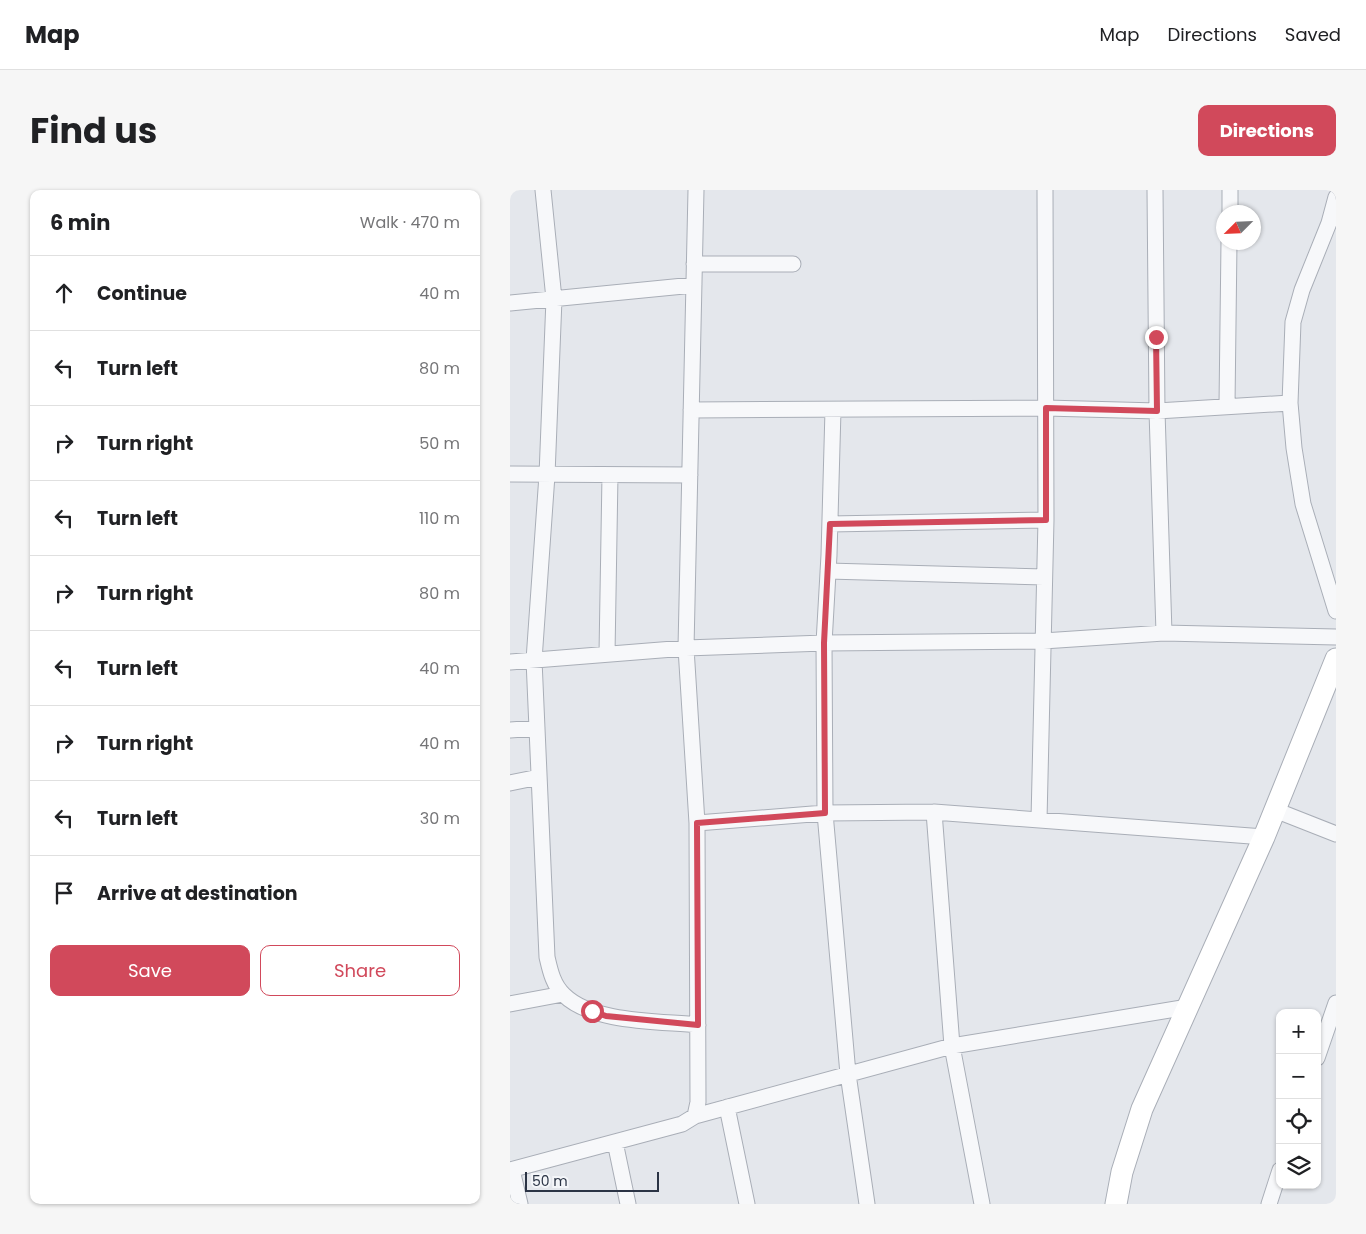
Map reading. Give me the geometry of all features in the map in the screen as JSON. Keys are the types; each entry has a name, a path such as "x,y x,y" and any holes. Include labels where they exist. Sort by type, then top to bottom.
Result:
{"street":[{"path":"543,190 554,299 547,474 534,660 547,957 551,976 563,994 577,1006 606,1016 698,1025"},
{"path":"695,1116 698,1102 697,823 686,648 696,190"},
{"path":"1039,820 1046,520 1045,190"},
{"path":"1154,190 1157,411 1164,633"},
{"path":"1230,190 1230,205"},
{"path":"1336,197 1329,223 1302,290 1293,322 1290,403 1294,448 1303,504 1336,611"},
{"path":"1227,405 1229,250"},
{"path":"694,264 793,264"},
{"path":"510,303 694,284"},
{"path":"691,410 1046,408 1157,411 1227,405 1290,403"},
{"path":"833,410 824,643 825,813 848,1074 867,1204"},
{"path":"510,474 690,475"},
{"path":"607,654 610,475"},
{"path":"830,524 1046,520"},
{"path":"828,571 1044,577"},
{"path":"510,662 686,648 824,643 1043,642 1164,633 1336,637"},
{"path":"1116,1204 1122,1172 1142,1108 1264,837 1336,658"},
{"path":"510,730 537,728"},
{"path":"510,783 539,776"},
{"path":"1275,810 1336,834"},
{"path":"697,823 825,813 934,812 1264,837"},
{"path":"934,812 952,1046 982,1204"},
{"path":"510,1004 563,994"},
{"path":"1318,1054 1336,1003"},
{"path":"520,1204 511,1170 682,1124 695,1116 727,1107 952,1046 1188,1007"},
{"path":"727,1107 746,1204"},
{"path":"615,1142 628,1204"},
{"path":"1269,1204 1276,1182"}],"route":[{"path":"592,1011 606,1016 698,1025 697,823 825,813 824,643 830,524 1046,520 1046,408 1157,411 1156,337"}]}
